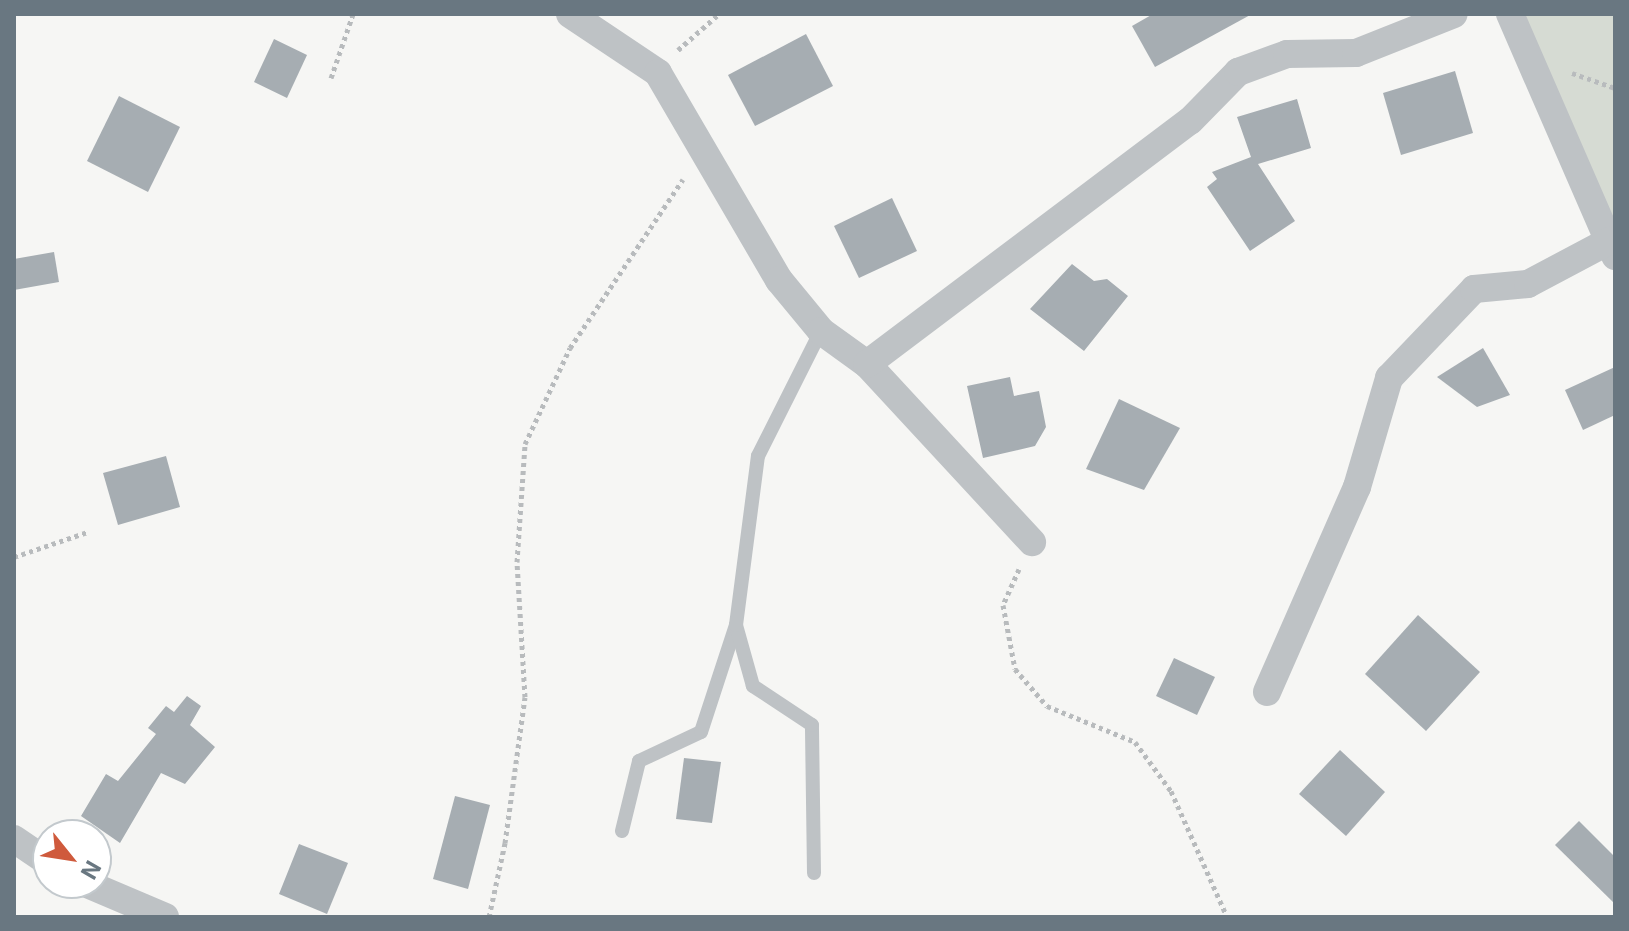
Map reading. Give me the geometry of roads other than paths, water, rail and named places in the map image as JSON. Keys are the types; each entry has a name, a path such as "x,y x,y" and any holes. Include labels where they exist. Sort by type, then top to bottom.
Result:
{"street":[{"path":"570,14 658,73 779,280 821,331 867,364 1032,542"},
{"path":"867,364 1190,121 1238,72 1287,54 1356,53 1454,14"},
{"path":"1267,692 1357,487 1389,378 1474,289 1528,284 1612,249 1510,14"},
{"path":"14,839 32,851"},
{"path":"112,894 165,917"}],"lane":[{"path":"622,831 639,761 701,732 736,625 758,456 821,331"},
{"path":"736,625 753,686 812,725 814,873"}]}
